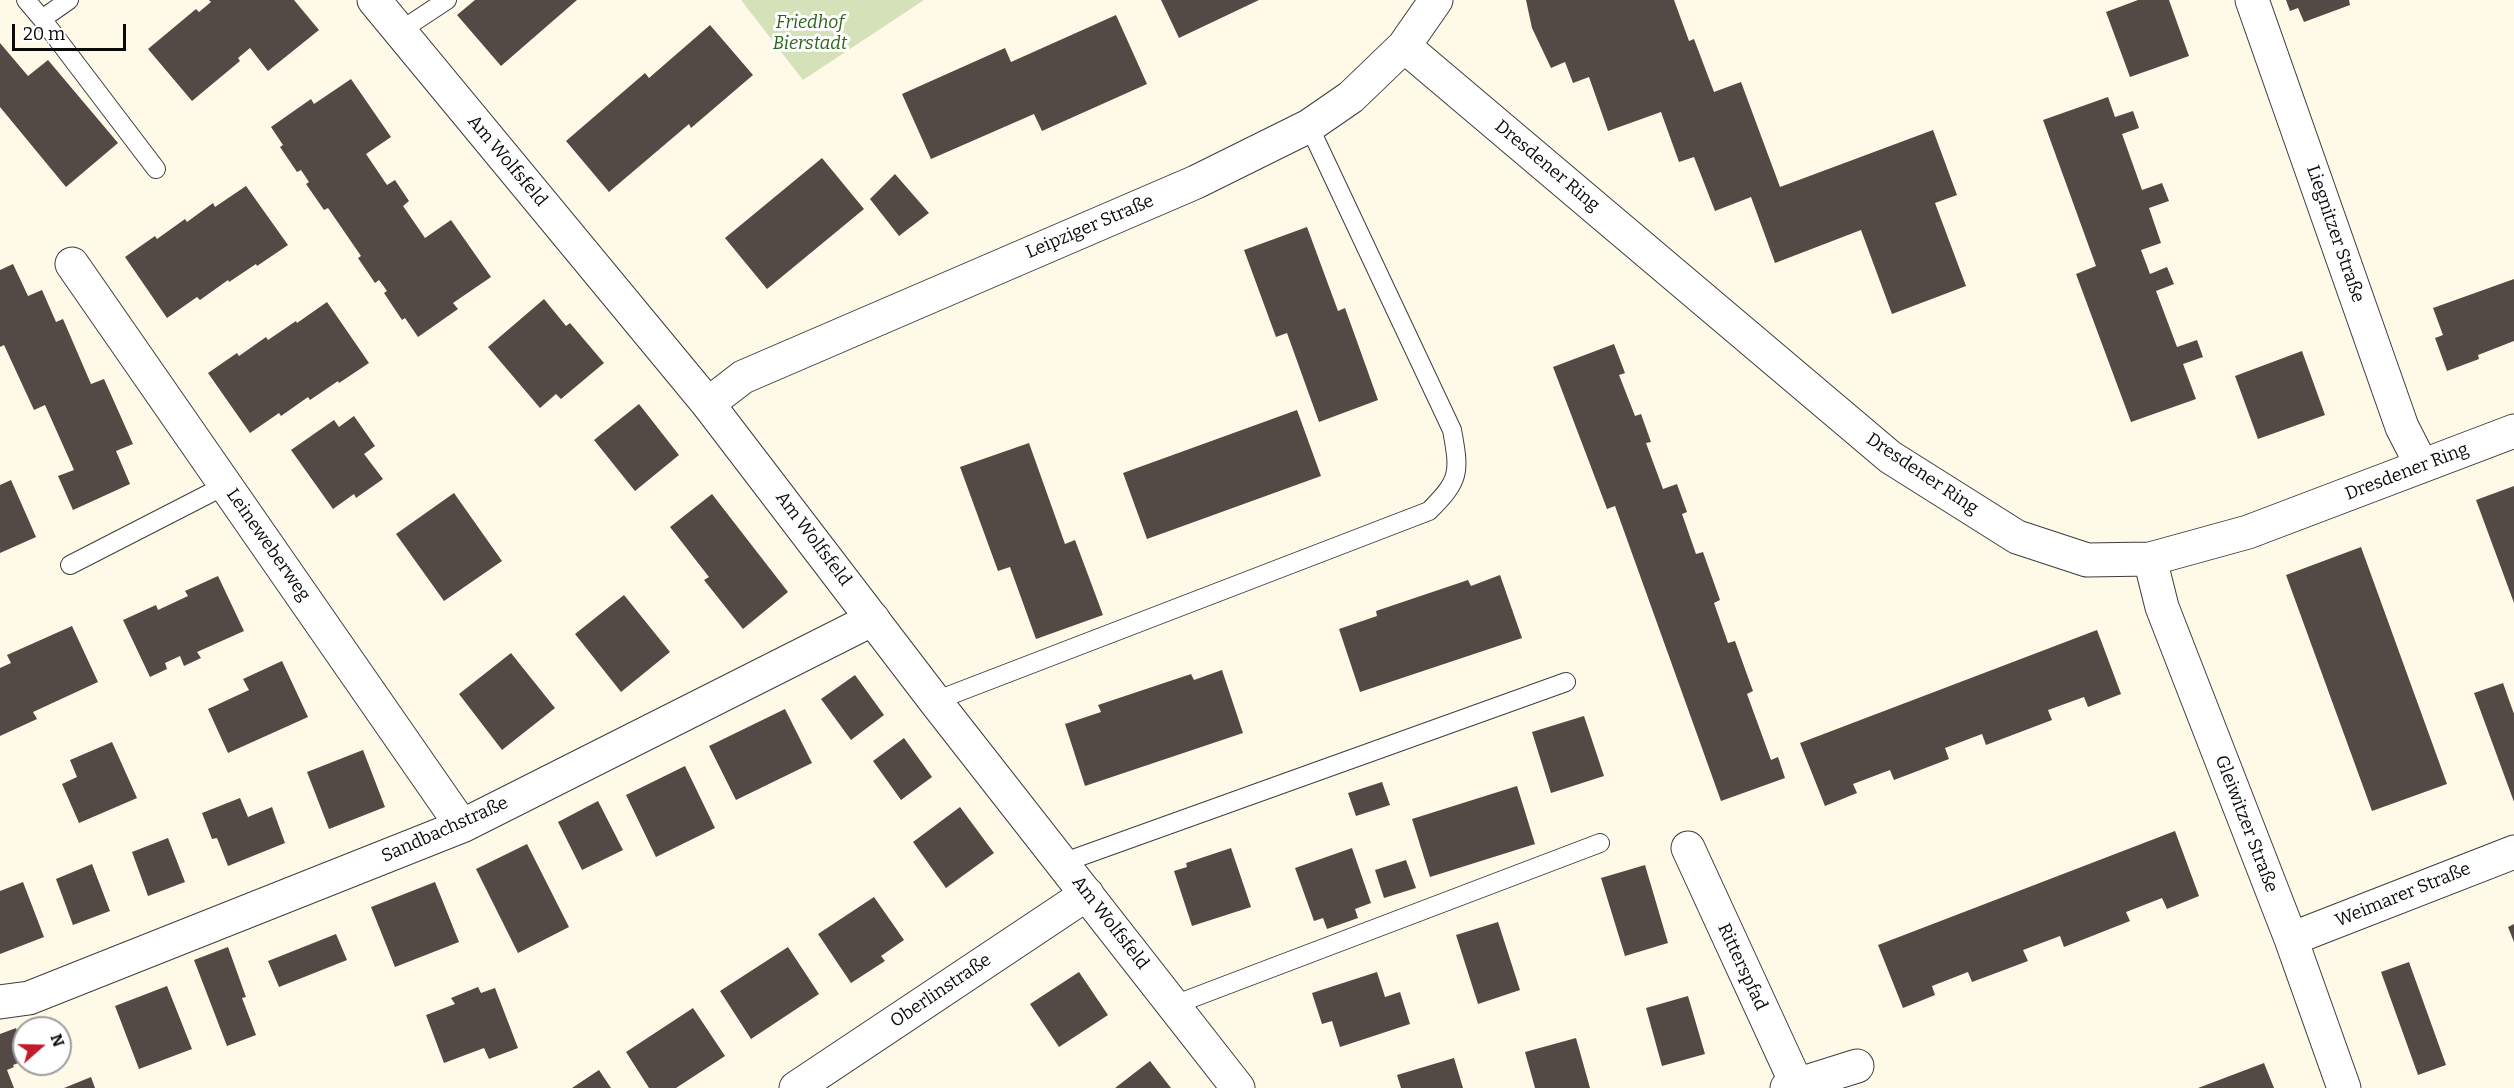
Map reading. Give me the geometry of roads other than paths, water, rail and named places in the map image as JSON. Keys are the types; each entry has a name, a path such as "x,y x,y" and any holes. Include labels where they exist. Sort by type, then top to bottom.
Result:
{"street":[{"name":"Am Wolfsfeld","path":"374,0 708,404 935,701 1238,1088"},
{"name":"Leipziger Straße","path":"708,404 743,377 1196,182 1309,126 1351,97 1404,46 1436,0"},
{"name":"Liegnitzer Straße","path":"2252,0 2402,427 2422,466"},
{"name":"Dresdener Ring","path":"1404,46 1890,457 2017,537 2087,560 2150,559 2248,532 2514,431"},
{"name":"Leineweberweg","path":"72,264 462,826"},
{"name":"Gleiwitzer Straße","path":"2150,559 2162,607 2291,939 2344,1088"},
{"name":"Sandbachstraße","path":"0,1002 29,998 462,826 873,619"},
{"name":"Ritterspfad","path":"1688,848 1792,1086 1857,1066"},
{"name":"Weimarer Straße","path":"2291,939 2514,852"},
{"name":"Oberlinstraße","path":"799,1087 1087,894"}],"lane":[{"path":"26,0 156,169"},
{"path":"42,19 69,0"},
{"path":"400,31 447,0"},
{"path":"935,701 1429,511 1451,489 1458,464 1452,430 1309,126"},
{"path":"70,565 226,485"},
{"path":"1062,862 1566,682"},
{"path":"1174,1005 1600,843"}],"park label":[{"name":"Friedhof Bierstadt","path":"810,33"}]}
